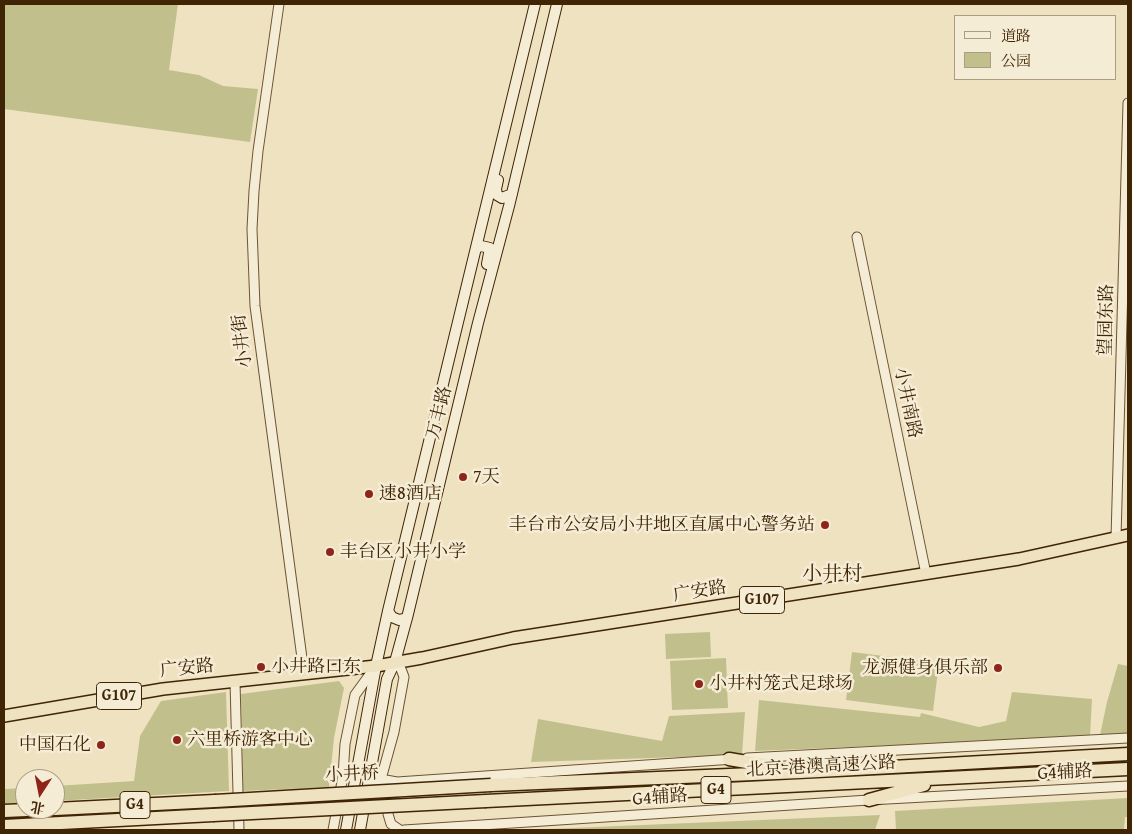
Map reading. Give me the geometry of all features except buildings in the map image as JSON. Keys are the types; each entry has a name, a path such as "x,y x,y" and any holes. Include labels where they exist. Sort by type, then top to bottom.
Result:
{"highway":[{"name":"广安路","path":"394,662 422,658 513,638 1019,559 1128,535"},
{"name":"G107","path":"376,666 394,662"},
{"name":"广安路","path":"4,716 163,689 376,666"},
{"name":"北京-港澳高速公路","path":"491,785 801,772 1128,754"},
{"path":"729,759 801,772"},
{"name":"北京-港澳高速公路","path":"486,801 1128,769"},
{"path":"869,800 945,779"},
{"name":"小井桥","path":"65,808 491,785"},
{"name":"小井桥","path":"4,826 486,801"}],"main road":[{"name":"万丰路","path":"346,830 388,611 535,4"},
{"name":"万丰路","path":"360,830 387,679 407,618 557,4"},
{"path":"508,113 508,140 496,189 497,195 502,198 512,194"},
{"path":"476,248 481,246 490,248 490,255 478,302 478,324"},
{"path":"388,611 399,620 407,618"}],"street":[{"name":"小井街","path":"279,4 257,159 252,230 255,306 304,673"},
{"name":"望园东路","path":"1116,538 1128,165 1128,104"},
{"name":"小井南路","path":"857,237 926,574"},
{"path":"366,789 381,779 394,732 404,677 401,669 394,662"},
{"path":"333,830 343,776 345,744 355,695 376,666"},
{"path":"234,682 239,830"},
{"path":"369,776 396,782 729,759 1128,738"},
{"path":"396,782 390,795 388,814 391,824 400,830"},
{"name":"G4辅路","path":"404,830 869,800 1128,786"}],"green space":[{"path":"4,4 178,4 169,70 199,75 223,86 258,89 250,142 4,109"},
{"path":"710,632 711,657 666,659 665,634"},
{"path":"852,652 939,663 933,711 846,700"},
{"name":"小井村笼式足球场","path":"726,658 728,708 672,710 670,661"},
{"path":"1118,664 1128,666 1128,734 1100,735 1107,702"},
{"path":"339,681 344,688 334,738 329,787 243,791 241,694"},
{"path":"226,692 229,791 65,800 65,785 134,781 140,736 161,701"},
{"path":"1012,692 1092,699 1090,737 755,751 759,700 920,717 921,713 979,727 1006,721"},
{"path":"745,712 742,755 531,762 538,719 662,741 669,716"},
{"path":"15,788 15,803 4,804 4,789"},
{"path":"1128,798 1128,817 1125,817 1124,830 896,830 895,811"},
{"path":"880,815 875,830 524,830"}],"place":[{"name":"7天","path":"463,477"},
{"name":"速8酒店","path":"369,494"},
{"name":"丰台市公安局小井地区直属中心警务站","path":"825,525"},
{"name":"丰台区小井小学","path":"330,552"},
{"name":"小井路口东","path":"261,667"},
{"name":"龙源健身俱乐部","path":"998,668"},
{"name":"小井村笼式足球场","path":"699,684"},
{"name":"六里桥游客中心","path":"177,740"},
{"name":"中国石化","path":"101,745"}],"district":[{"name":"小井村","path":"832,575"}]}
